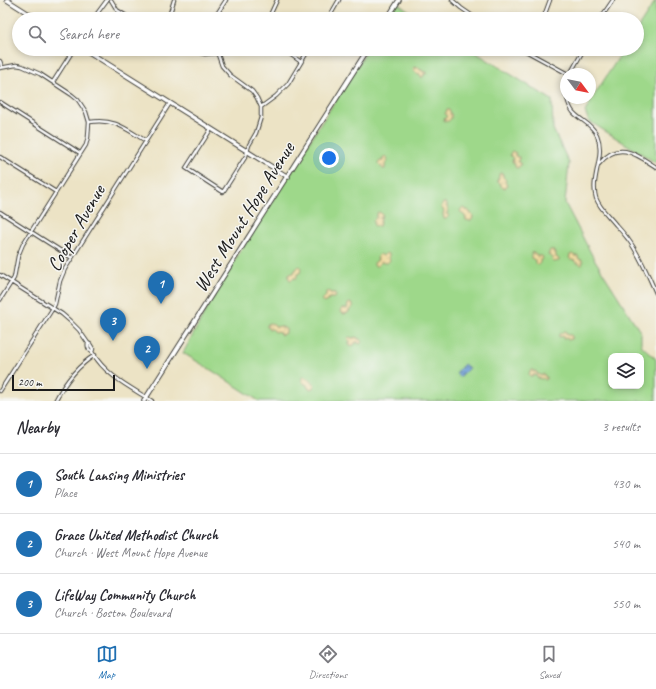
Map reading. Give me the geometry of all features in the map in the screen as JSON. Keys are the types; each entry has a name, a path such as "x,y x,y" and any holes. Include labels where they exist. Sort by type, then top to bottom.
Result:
{"street":[{"path":"7,0 26,12"},
{"path":"98,12 107,0"},
{"path":"112,0 114,6 120,12"},
{"path":"170,12 174,0"},
{"path":"218,12 226,0"},
{"path":"271,12 277,0"},
{"path":"332,12 340,0"},
{"path":"391,12 399,0"},
{"path":"452,0 467,12"},
{"path":"546,12 550,0"},
{"path":"605,12 613,0"},
{"path":"53,82 70,56"},
{"path":"95,56 288,177"},
{"path":"211,129 186,168 223,192 246,156 261,117 261,107 252,91 230,75 222,66 218,56"},
{"path":"293,56 301,62"},
{"path":"261,107 276,96 288,84 305,56"},
{"name":"West Mount Hope Avenue","path":"146,399 364,56"},
{"path":"538,56 560,69"},
{"path":"573,68 580,56"},
{"path":"0,62 1,67 16,65 22,66 53,82 78,100 86,112 89,122 86,145 24,244 18,256 14,278 0,300"},
{"path":"0,102 80,153"},
{"name":"Cooper Avenue","path":"0,391 53,308 60,281 72,258 170,103"},
{"path":"569,104 572,112 592,126 599,142 600,150 595,181 596,197 598,202 605,213 617,225 639,256 656,293"},
{"path":"89,122 99,120 111,122 125,128 146,141"},
{"path":"598,165 613,153 622,150 633,153 656,167"},
{"path":"0,157 56,192"},
{"path":"0,212 72,258"},
{"path":"0,275 53,308 70,321 90,344 93,349 92,352 101,364 114,377 146,399 152,401"},
{"path":"652,283 656,286"},
{"path":"55,401 67,382 81,366 95,356"}],"green space":[{"path":"656,0 656,163 589,121 585,112 589,104 596,104 596,92 619,56 644,56 644,18"},
{"path":"397,3 411,12 391,12"},
{"path":"364,56 481,56 552,100 553,129 569,163 565,203 593,257 641,333 641,345 656,359 656,401 259,401 183,353 226,274"}],"sand":[{"path":"414,67 416,69 417,67 419,68 423,72 427,72 423,77 421,77 419,73 418,74 413,70"},
{"path":"447,110 450,112 451,118 449,121 444,121 447,116 445,114"},
{"path":"512,151 516,153 515,156 519,157 517,162 521,165 518,168 515,167 515,164 512,162 513,158 510,155"},
{"path":"385,156 388,161 385,165 385,169 383,169 378,164 380,161 383,161"},
{"path":"501,173 506,180 505,182 507,185 505,188 503,188 497,181 499,174"},
{"path":"443,203 447,204 448,209 447,214 449,216 446,219 444,219 444,211 441,207"},
{"path":"463,208 469,211 473,216 471,221 466,220 465,216 461,212 460,210"},
{"path":"378,212 382,214 382,217 380,218 379,226 374,226 373,221"},
{"path":"550,250 553,250 559,261 552,261 553,258 548,255"},
{"path":"533,252 537,256 542,256 543,258 540,260 538,265 535,263 535,260 531,258"},
{"path":"386,253 389,254 390,260 388,262 381,262 378,266 374,265 380,254 383,256"},
{"path":"572,254 578,256 579,259 582,260 582,265 569,258"},
{"path":"299,266 301,268 300,273 297,274 297,278 290,280 288,277 289,275 294,273"},
{"path":"327,291 334,293 336,296 335,298 329,298 326,303 322,300 326,296"},
{"path":"349,303 353,304 353,306 348,313 344,314 341,310 342,308 347,309"},
{"path":"269,323 274,324 276,327 280,326 286,329 286,333 281,335 278,331 275,332 272,329 269,329 267,325"},
{"path":"564,331 567,335 572,336 571,339 563,339 563,336 559,337 559,334"},
{"path":"349,337 357,337 362,342 360,344 356,342 354,345 350,346 350,341 347,339"},
{"path":"531,370 533,370 533,372 536,371 540,376 544,374 547,379 537,378 536,375 530,376 529,374"},
{"path":"302,377 305,377 314,383 313,388 308,388 307,385 302,382"}],"water":[{"path":"464,364 469,368 460,377 456,373"}],"place":[{"name":"South Lansing Ministries","path":"161,304"},
{"name":"LifeWay Community Church","path":"113,341"},
{"name":"Grace United Methodist Church","path":"147,369"}]}
